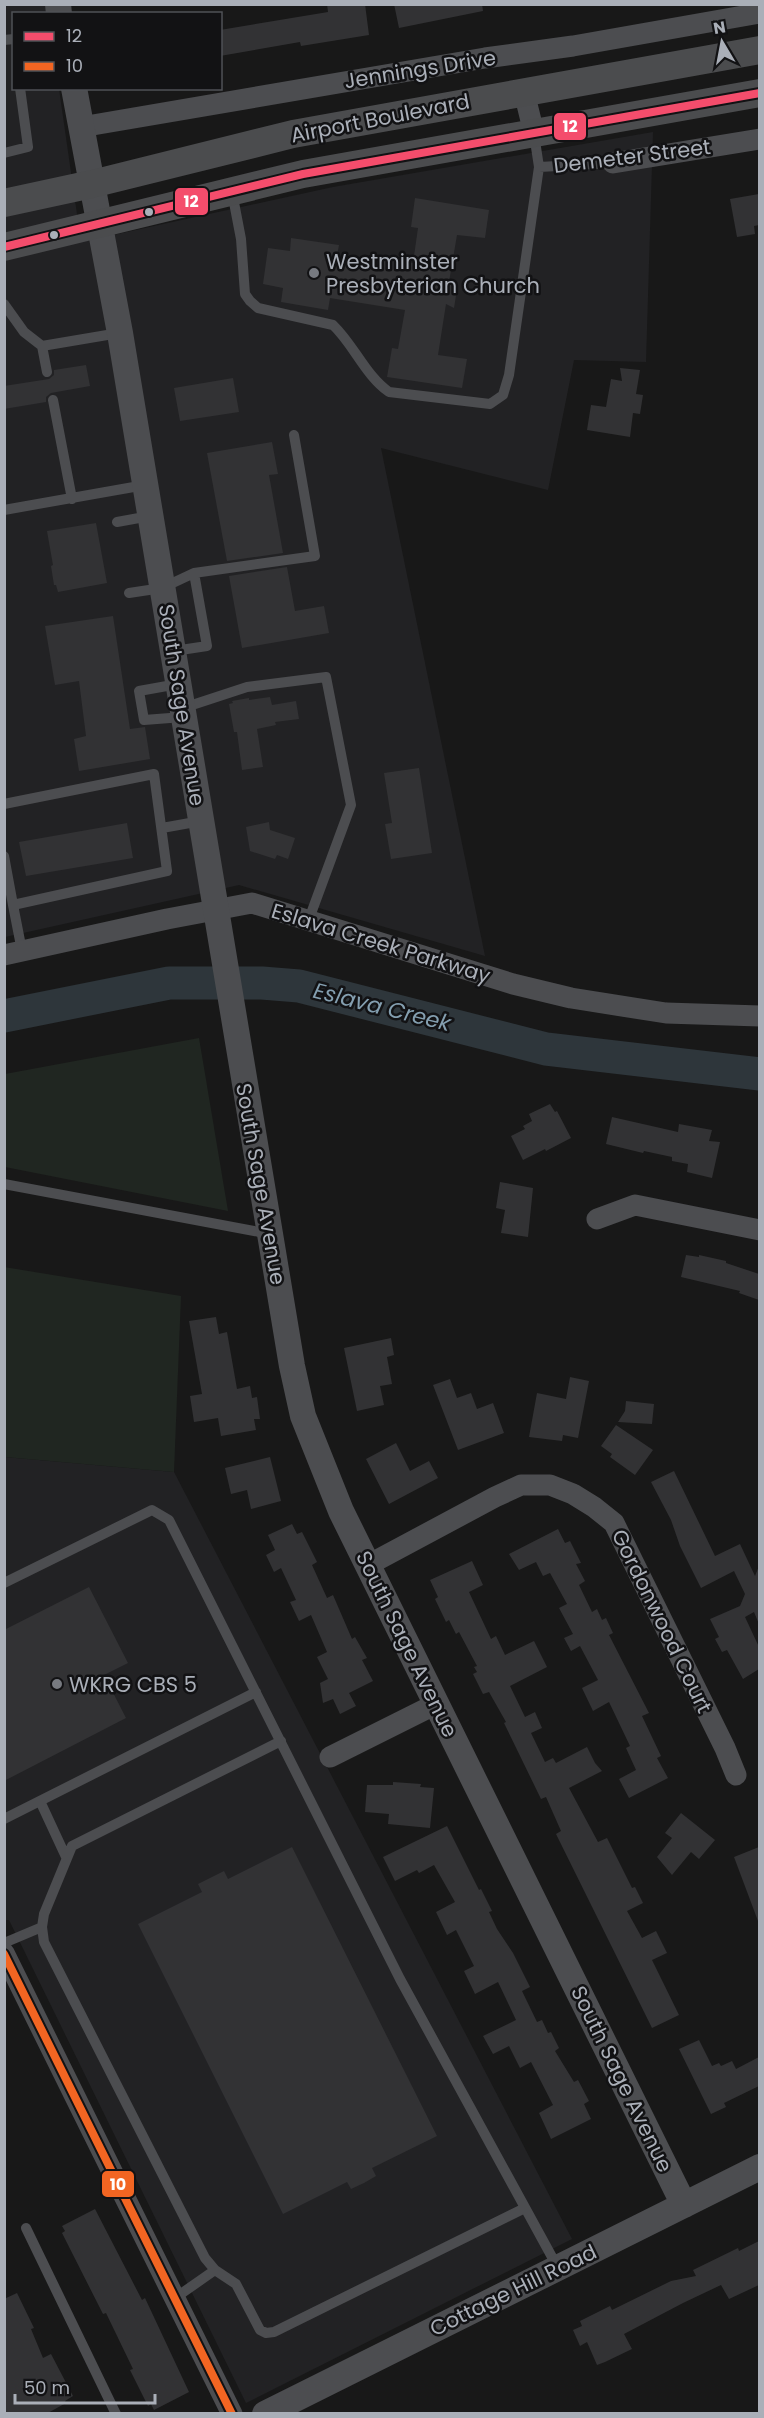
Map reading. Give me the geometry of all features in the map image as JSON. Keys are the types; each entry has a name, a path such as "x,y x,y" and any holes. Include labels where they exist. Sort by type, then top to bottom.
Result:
{"main road":[{"name":"Airport Boulevard","path":"4,203 92,184 293,134 759,50"},
{"name":"Airport Boulevard","path":"4,247 303,174 759,93"}],"street":[{"name":"Jennings Drive","path":"81,128 485,57 573,46 759,13"},
{"name":"South Sage Avenue","path":"74,90 120,333 292,1366 303,1416 341,1511 684,2205"},
{"path":"524,92 534,133"},
{"name":"Demeter Street","path":"613,163 759,139"},
{"name":"Eslava Creek Parkway","path":"13,953 252,903 513,984 571,999 666,1013 759,1016"},
{"path":"597,1219 635,1205 759,1230"},
{"name":"Gordonwood Court","path":"368,1565 521,1485 550,1485 573,1494 614,1523 725,1748 735,1775"},
{"path":"330,1757 436,1704"},
{"path":"4,1953 232,2414"},
{"name":"Cottage Hill Road","path":"276,2411 759,2167"}],"lane":[{"path":"4,153 28,147 20,90"},
{"name":"Demeter Street","path":"534,133 539,167 613,163"},
{"path":"232,191 241,238 245,294 258,308 333,324 376,383 389,392 490,404 503,395 509,375 539,167"},
{"path":"4,304 24,332 42,346 47,372"},
{"path":"42,346 120,333"},
{"path":"53,400 72,499"},
{"path":"129,593 162,588 194,573 315,556 294,435"},
{"path":"4,510 145,485"},
{"path":"117,522 150,516"},
{"path":"173,652 207,646 194,573"},
{"path":"178,684 139,691 144,720 183,713 247,687 326,677 351,805 309,919"},
{"path":"4,804 154,774 167,871 13,905"},
{"path":"162,828 201,821"},
{"path":"4,856 13,905 13,953"},
{"path":"4,1184 270,1234"},
{"path":"4,1583 152,1510 169,1520 399,1979 558,2268"},
{"path":"4,1819 256,1692"},
{"path":"281,1742 76,1844 66,1857 44,1914 42,1927 44,1942 205,2258 214,2270 236,2284 260,2330 266,2333 274,2332 525,2208"},
{"path":"40,1801 66,1857"},
{"path":"4,1943 42,1927"},
{"path":"26,2228 116,2414"},
{"path":"175,2298 214,2270"}],"shaded area":[{"path":"4,5 48,5 49,12 12,12 12,90 59,90 81,242 333,187 653,132 646,362 574,360 548,490 381,448 485,956 239,885 5,937"},
{"path":"199,1038 228,1211 5,1167 5,1074"},
{"path":"4,1267 181,1296 174,1472 5,1457"},
{"path":"5,1457 174,1472 572,2239 246,2403 9,1920 5,1920"}],"building":[{"path":"327,4 365,4 369,35 301,46 300,42 222,56 222,30 328,12"},
{"path":"394,4 482,4 483,11 399,28"},
{"path":"759,194 759,225 754,226 755,234 737,237 730,199"},
{"path":"415,198 489,210 485,238 457,235 449,282 458,283 454,308 446,304 438,355 467,359 462,388 387,377 392,348 398,349 405,310 330,298 328,310 281,302 283,288 263,284 268,248 290,251 291,238 339,245 337,256 370,260 371,257 413,263 418,228 411,227"},
{"path":"86,365 90,386 51,393 46,397 46,402 4,409 4,386 49,379 54,375 54,370"},
{"path":"620,368 640,370 636,394 643,395 640,414 633,413 630,437 587,430 591,405 606,407 611,379 622,381"},
{"path":"233,378 239,412 180,421 174,388"},
{"path":"272,442 278,474 269,475 283,553 227,561 207,453"},
{"path":"96,523 107,583 58,592 54,585 47,531"},
{"path":"287,567 295,611 324,606 329,633 242,648 229,576"},
{"path":"113,616 130,729 145,727 150,759 79,771 74,739 86,736 79,681 55,685 45,626"},
{"path":"270,697 272,705 296,701 299,719 275,722 276,725 257,729 263,767 242,770 237,732 234,732 229,704 233,703 232,701 249,698 249,700"},
{"path":"419,768 432,853 391,859 385,824 392,823 384,773"},
{"path":"269,822 270,830 295,838 288,859 277,855 275,859 250,851 246,827"},
{"path":"127,823 133,858 26,876 19,842"},
{"path":"550,1104 555,1112 557,1111 571,1138 523,1160 511,1136 525,1129 523,1126 532,1121 529,1114"},
{"path":"612,1117 678,1132 679,1124 712,1130 709,1141 720,1142 712,1178 687,1172 688,1164 672,1161 672,1157 606,1144"},
{"path":"500,1182 533,1188 528,1237 501,1233 505,1210 496,1208"},
{"path":"686,1255 699,1257 699,1255 726,1261 726,1263 759,1274 759,1300 739,1293 740,1291 681,1277"},
{"path":"216,1317 219,1334 227,1332 237,1389 250,1386 252,1398 257,1397 260,1419 254,1419 256,1430 221,1436 218,1418 194,1422 190,1396 202,1394 189,1321"},
{"path":"391,1338 394,1355 387,1357 392,1384 380,1386 384,1405 357,1411 344,1348"},
{"path":"570,1377 589,1381 578,1438 563,1435 562,1441 529,1437 537,1393 566,1399"},
{"path":"450,1379 457,1398 471,1393 477,1409 493,1403 504,1433 458,1450 433,1385"},
{"path":"626,1401 654,1404 652,1424 618,1422 625,1411"},
{"path":"616,1425 653,1450 635,1475 610,1457 612,1454 601,1446"},
{"path":"396,1443 410,1471 429,1461 438,1478 389,1504 366,1459"},
{"path":"270,1457 281,1501 251,1509 247,1490 231,1494 225,1468"},
{"path":"674,1471 715,1556 740,1544 755,1576 759,1566 759,1624 754,1612 745,1617 759,1647 759,1669 743,1679 727,1650 722,1652 715,1639 719,1637 710,1619 740,1606 745,1594 734,1571 701,1588 680,1546 671,1520 651,1482"},
{"path":"292,1524 297,1534 302,1532 317,1562 312,1565 327,1598 333,1595 352,1639 355,1637 367,1658 362,1660 373,1681 349,1693 356,1706 340,1714 333,1699 323,1703 320,1683 328,1679 317,1657 327,1652 311,1615 299,1621 290,1602 296,1600 281,1568 274,1572 266,1555 275,1550 268,1535"},
{"path":"558,1529 565,1543 570,1541 581,1563 576,1564 585,1581 579,1585 592,1612 597,1609 602,1620 606,1618 613,1633 609,1635 649,1713 642,1716 661,1756 657,1758 668,1778 629,1798 619,1779 636,1770 626,1748 630,1746 609,1702 593,1711 582,1688 598,1680 580,1646 571,1651 564,1638 573,1634 559,1608 567,1604 550,1573 543,1576 536,1562 519,1570 509,1554"},
{"path":"472,1561 483,1585 469,1592 491,1639 496,1636 505,1655 534,1641 547,1667 510,1686 525,1717 535,1712 542,1728 531,1733 545,1762 553,1758 556,1763 587,1747 602,1771 569,1788 598,1842 607,1838 632,1888 635,1887 643,1903 627,1911 642,1938 656,1931 667,1953 652,1960 679,2015 652,2028 556,1834 561,1831 546,1797 541,1799 504,1723 506,1722 489,1692 483,1694 473,1674 477,1672 474,1667 477,1666 459,1632 456,1634 449,1620 446,1622 435,1599 438,1597 430,1580"},
{"name":"WKRG CBS 5","path":"89,1587 128,1663 104,1675 126,1718 4,1781 4,1630"},
{"path":"393,1782 421,1784 420,1787 434,1788 430,1828 388,1824 389,1814 365,1812 367,1785 393,1785"},
{"path":"681,1813 715,1840 699,1859 691,1852 672,1875 657,1857 672,1838 665,1833"},
{"path":"447,1826 492,1911 489,1912 497,1929 513,1953 530,1987 522,1991 537,2022 542,2020 548,2033 551,2032 559,2048 555,2051 574,2082 578,2080 589,2101 584,2104 591,2119 551,2139 539,2113 553,2105 531,2062 520,2068 509,2046 493,2054 483,2036 516,2020 498,1982 475,1994 464,1971 474,1966 456,1930 447,1935 436,1912 455,1902 434,1865 419,1873 417,1870 395,1881 383,1857"},
{"path":"292,1847 437,2136 372,2168 376,2176 364,2183 351,2189 347,2182 283,2214 138,1924 202,1892 198,1884 224,1871 228,1879"},
{"path":"759,1847 759,1921 758,1921 734,1857"},
{"path":"699,2040 712,2066 719,2063 721,2066 732,2061 736,2069 759,2057 759,2086 724,2103 726,2107 711,2114 679,2049"},
{"path":"95,2209 142,2300 145,2298 189,2392 154,2410 151,2404 148,2406 106,2313 103,2314 62,2233 65,2231 62,2226"},
{"path":"759,2241 759,2285 729,2299 721,2285 683,2303 624,2334 632,2349 597,2365 587,2342 580,2346 573,2330 582,2326 580,2321 610,2306 612,2310 671,2281 696,2276 693,2270 738,2248 739,2251"},
{"path":"17,2293 34,2328 31,2329 43,2358 51,2354 73,2396 65,2401 66,2403 46,2414 4,2414 4,2299"}],"waterway":[{"name":"Eslava Creek","path":"4,1016 169,983 262,983 299,986 546,1049 760,1074"}],"transit line":[{"name":"12","path":"4,247 303,174 760,93"},
{"name":"10","path":"4,1954 232,2414"}],"place":[{"name":"Westminster Presbyterian Church","path":"314,273"},
{"name":"WKRG CBS 5","path":"57,1684"}]}
